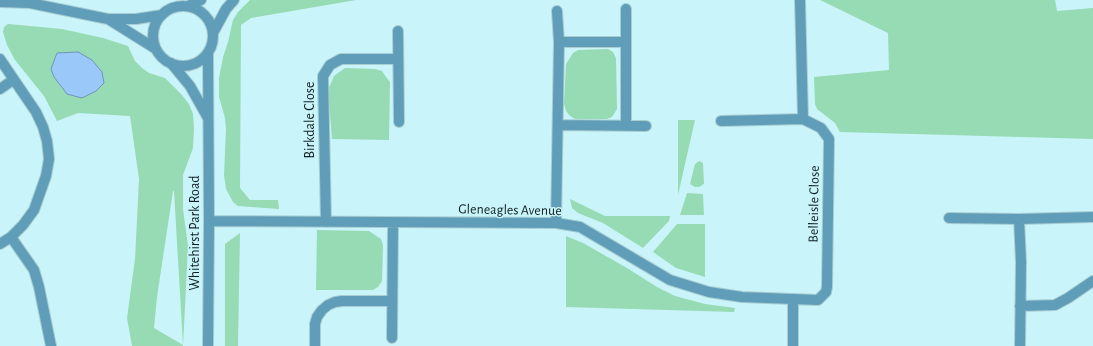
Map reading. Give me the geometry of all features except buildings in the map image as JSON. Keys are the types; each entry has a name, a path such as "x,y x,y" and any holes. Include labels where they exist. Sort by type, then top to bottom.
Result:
{"street":[{"path":"188,6 198,10 206,17 212,26 213,43 208,53 201,61 192,65 181,66 171,64 162,58 156,49 154,39 156,24 162,15 171,9 188,6 201,0"},
{"path":"213,33 226,9 234,0"},
{"path":"800,0 802,119"},
{"path":"0,2 30,3 108,19 136,19 162,15"},
{"path":"626,10 626,126"},
{"path":"556,223 559,42 557,11"},
{"path":"108,19 156,49"},
{"path":"398,31 399,122"},
{"path":"559,42 626,42"},
{"name":"Whitehirst Park Road","path":"208,53 208,346"},
{"path":"0,59 36,112 44,127 50,159 46,176 34,210 23,225 11,237 0,244"},
{"name":"Birkdale Close","path":"326,222 323,76 330,65 341,59 398,59"},
{"name":"Whitehirst Park Road","path":"171,64 190,86 209,120"},
{"path":"0,89 13,80"},
{"name":"Belleisle Close","path":"721,121 802,119 821,128 829,139 827,287 826,292 818,300"},
{"path":"558,125 646,126"},
{"path":"949,218 1019,219 1093,217"},
{"path":"1019,219 1021,262 1020,346"},
{"name":"Gleneagles Avenue","path":"209,221 556,223 580,227 670,280 715,293 742,297 818,300"},
{"path":"392,338 393,223"},
{"path":"11,237 34,270 39,287 50,346"},
{"path":"1020,306 1055,305 1093,281"},
{"path":"793,299 793,346"},
{"path":"315,346 315,324 322,310 328,305 342,301 392,301"}],"green space":[{"path":"250,0 356,0 251,18 241,25 240,188 250,200 278,200 279,209 238,206 233,202 226,189 224,175 226,129 225,118 219,97 219,78 233,20 238,12"},
{"path":"820,0 1055,0 1057,11 1093,8 1093,139 840,132 835,123 817,109 815,104 814,77 889,70 888,33"},
{"path":"8,24 62,29 103,38 128,46 135,61 142,68 149,73 165,78 189,104 193,114 194,129 193,148 183,175 183,209 188,246 183,346 132,346 127,318 135,259 139,179 130,116 78,113 57,121 44,96 15,60 7,45 3,32 4,27","holes":["174,191 183,345 154,328 157,297"]},
{"path":"608,49 613,52 616,58 617,109 612,117 607,119 575,119 566,111 564,104 566,64 573,53 578,50"},
{"path":"345,68 375,69 382,71 390,82 389,140 332,139 328,90 334,76"},
{"path":"678,120 695,120 678,195"},
{"path":"699,161 703,163 704,184 699,187 695,187 690,184 695,164"},
{"path":"687,193 703,194 704,215 680,215"},
{"path":"570,199 605,216 670,216 669,221 643,248 603,223 578,213 572,208"},
{"path":"677,224 705,224 705,277 676,268 653,252"},
{"path":"317,230 369,231 381,239 383,245 382,281 378,287 373,290 316,290"},
{"path":"240,233 238,346 225,346 225,244"},
{"path":"566,236 583,243 675,296 705,304 735,308 734,312 566,307"}],"water":[{"path":"78,52 92,60 102,72 104,83 96,91 82,98 67,94 54,77 51,69 57,53"}]}
